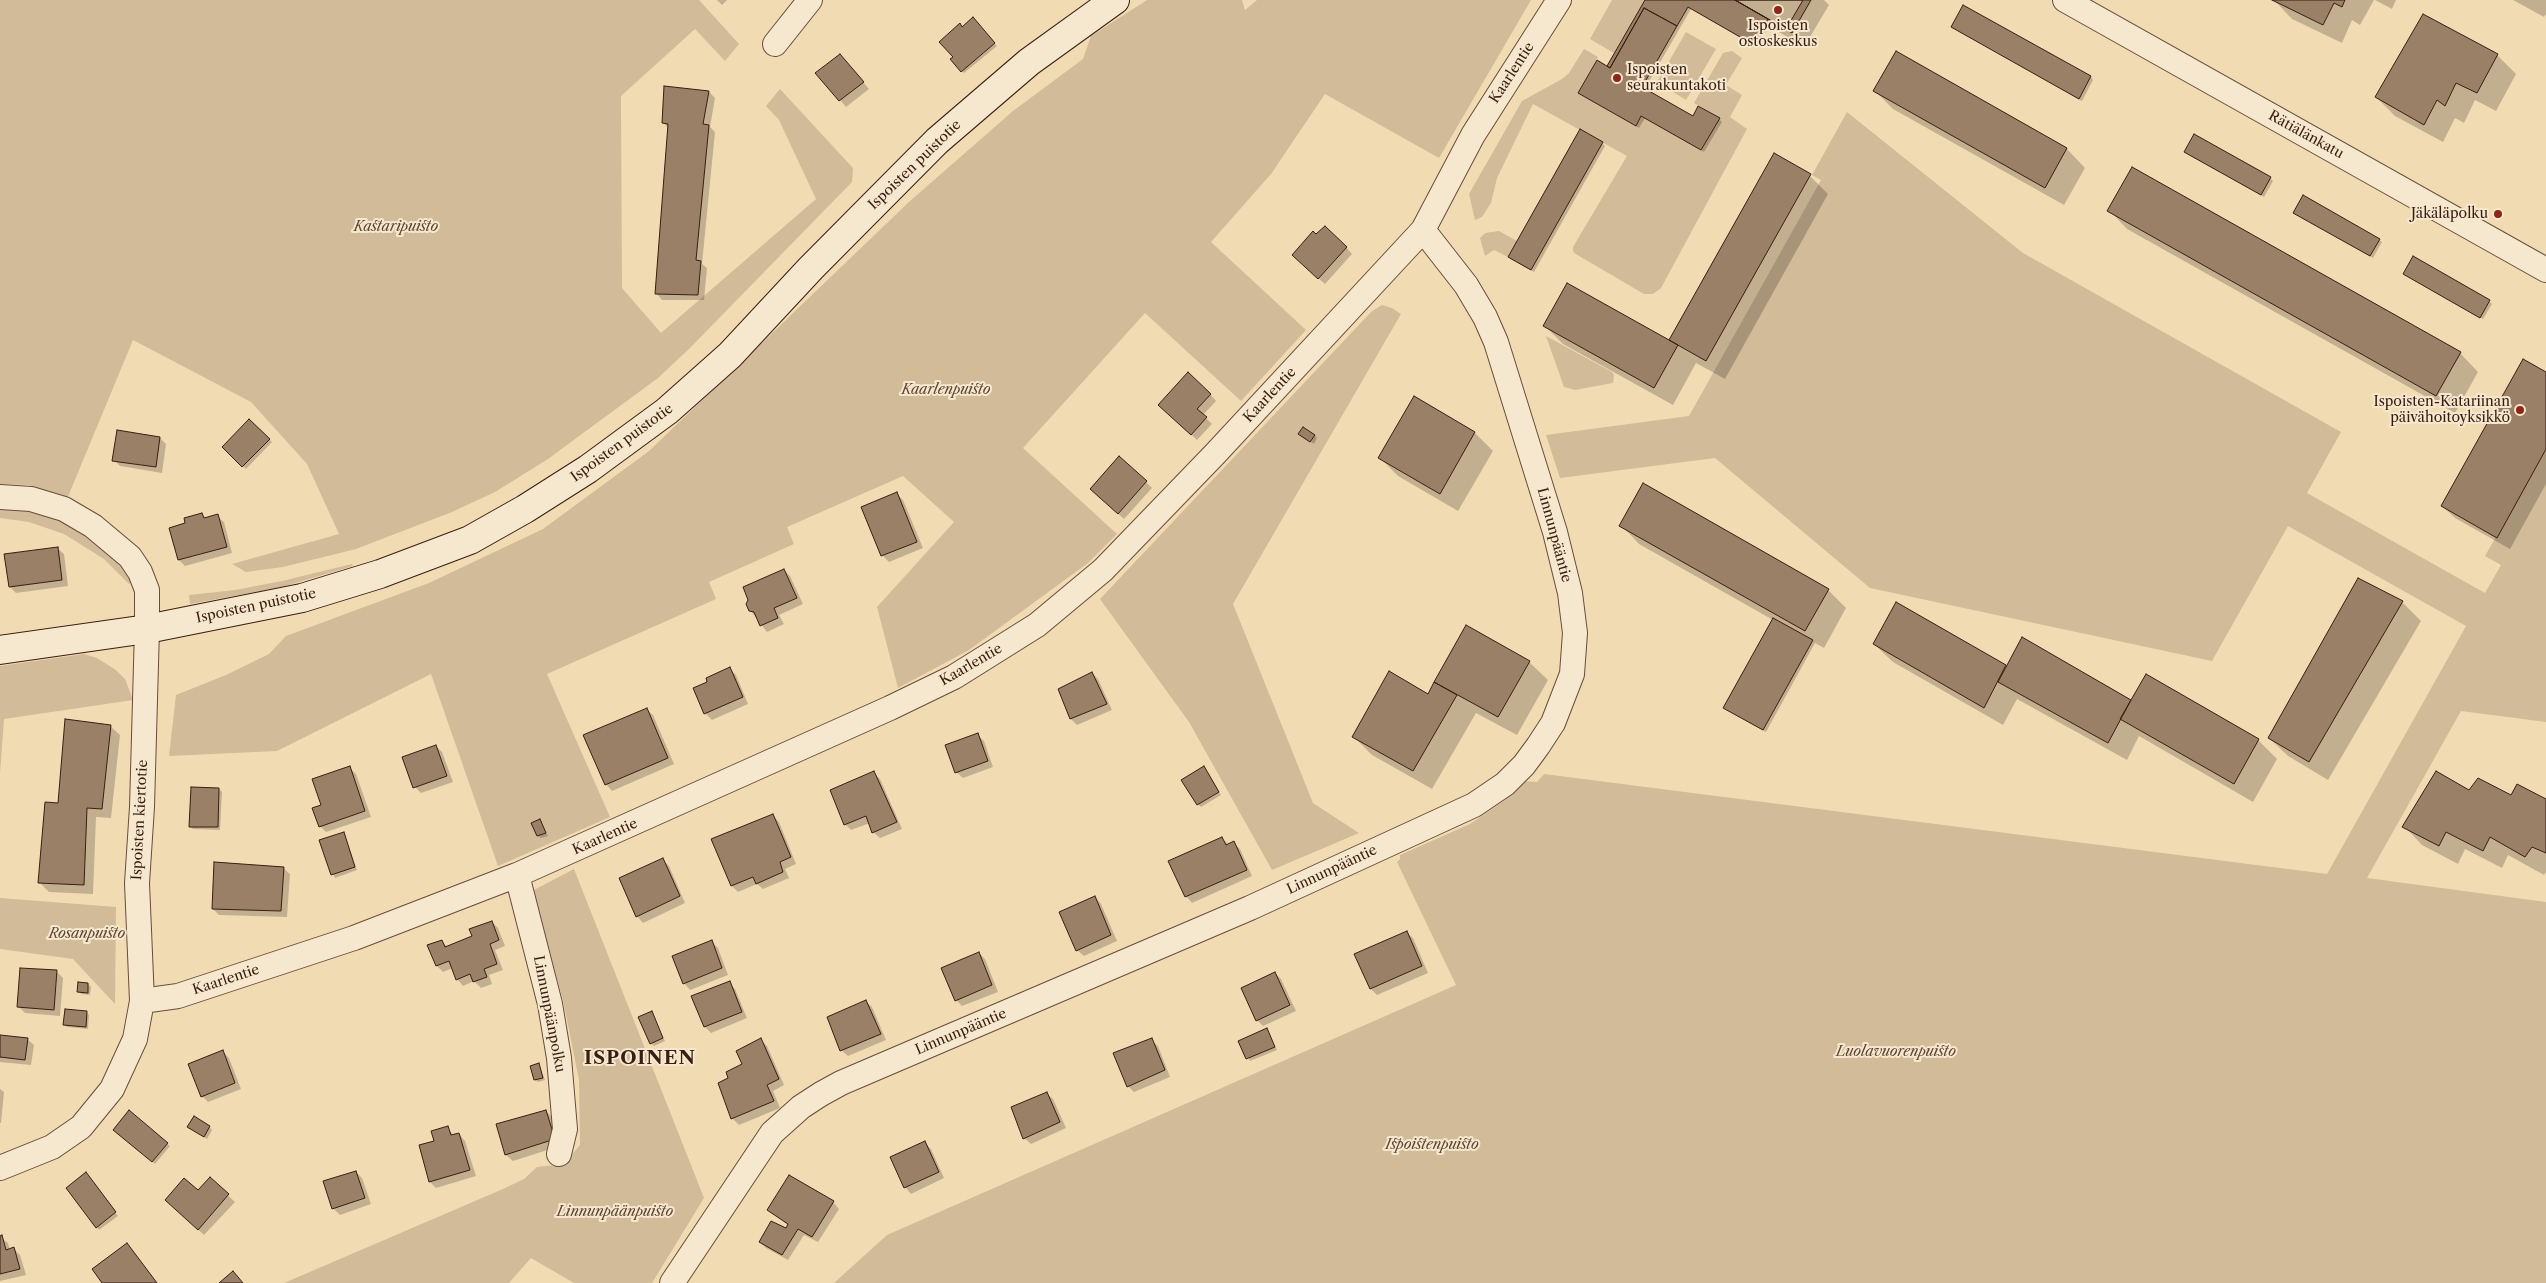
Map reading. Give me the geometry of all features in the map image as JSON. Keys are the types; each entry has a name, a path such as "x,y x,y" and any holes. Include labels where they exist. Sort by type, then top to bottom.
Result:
{"main road":[{"name":"Ispoisten puistotie","path":"0,650 147,629 302,598 420,560 470,540 588,469 653,422 730,355 817,261 899,178 966,116 1030,62 1115,0"}],"street":[{"path":"775,44 810,0"},
{"name":"Kaarlentie","path":"142,1001 178,996 354,938 517,875 890,708 954,676 1037,625 1103,570 1215,454 1423,230 1472,135 1559,0"},
{"name":"Rätiälänkatu","path":"2065,0 2546,270"},
{"name":"Linnunpääntie","path":"672,1283 772,1133 800,1107 841,1083 1250,908 1474,806 1505,784 1524,765 1538,746 1553,723 1572,674 1575,633 1570,593 1555,532 1496,342 1485,317 1466,285 1423,230"},
{"name":"Ispoisten kiertotie","path":"0,497 31,499 64,509 93,526 130,557 140,572 147,590 142,807 137,883 142,1001 134,1039 112,1089 81,1127 52,1147 0,1168"},
{"name":"Linnunpäänpolku","path":"517,875 550,1004 559,1058 566,1129 559,1154"}],"green space":[{"name":"Kastaripuisto","path":"0,0 699,0 739,44 725,61 695,29 621,96 622,288 661,333 816,199 779,120 766,106 780,89 853,168 852,182 690,348 658,378 548,459 495,492 452,512 356,549 283,567 246,572 232,564 339,534 307,464 251,402 133,340 67,499 29,485 0,484"},
{"name":"Kaarlenpuisto","path":"1147,0 1242,0 1245,10 1257,0 1531,0 1439,158 1325,94 1271,174 1211,242 1306,330 1241,401 1145,313 1023,448 1117,534 1088,563 969,650 898,688 877,607 954,522 903,476 787,527 794,544 709,582 716,599 547,674 610,817 498,866 431,674 277,751 169,756 176,695 226,675 269,654 286,636 429,583 543,529 649,451 910,201 1013,111 1083,59 1091,36"},
{"path":"1612,0 1645,0 1614,53 1590,39"},
{"path":"1686,32 1716,49 1686,100 1657,82"},
{"path":"1584,49 1598,57 1578,93 1635,126 1641,116 1701,150 1720,118 1694,103 1723,53 1732,51 1742,58 1726,85 1742,95 1730,117 1747,129 1661,288 1653,294 1644,294 1574,253 1573,250 1627,156 1533,104 1497,178 1491,203 1482,217 1475,220 1469,194 1522,101 1562,79 1569,73"},
{"name":"Luolavuorenpuisto","path":"1847,112 2023,253 2341,432 2307,493 2485,593 2501,565 2485,556 2546,449 2546,722 2461,711 2367,878 2546,902 2546,1283 834,1283 887,1235 1456,985 1397,862 1400,859 1400,855 1470,824 1505,800 1523,781 1537,782 1544,774 2327,874 2466,626 2288,526 2212,661 1870,588 1715,458 1560,478 1546,435 1689,416 1821,180 1812,175"},
{"path":"1499,231 1517,241 1508,257 1494,250 1485,256 1480,238 1485,233"},
{"path":"1382,305 1392,308 1401,314 1233,604 1313,803 1359,833 1272,870 1189,722 1100,599 1372,311"},
{"path":"1546,336 1612,372 1614,375 1613,383 1575,390 1564,387"},
{"path":"0,505 28,508 76,526 119,559 132,582 129,584 104,559 64,534 29,522 0,518"},
{"path":"352,564 353,566 282,587 190,604 189,595 235,590"},
{"path":"84,654 97,658 116,670 125,679 133,700 4,719 0,773 0,666"},
{"name":"Linnunpäänpuisto","path":"574,869 704,1198 652,1283 574,1283 531,1258 509,1283 284,1283 503,1189 524,1179 537,1167 564,1164 580,1145 579,1080 563,1000 532,891"},
{"name":"Rosanpuisto","path":"0,898 116,907 115,1004 73,959 0,949"}],"building":[{"path":"1645,0 1735,0 1768,19 1754,45 1688,7 1677,26 1644,8 1610,68 1607,66"},
{"name":"Ispoisten ostoskeskus","path":"1735,0 1811,0 1792,33"},
{"name":"Ispoisten ostoskeskus","path":"1735,0 1803,0 1786,29"},
{"path":"2272,0 2345,0 2342,7 2334,3 2323,25"},
{"path":"1963,5 2091,76 2079,99 1951,27"},
{"name":"Ispoisten seurakuntakoti","path":"1644,8 1677,26 1642,87 1693,116 1698,106 1720,118 1701,150 1641,116 1636,126 1578,93 1597,60 1610,68"},
{"path":"2423,14 2498,54 2477,93 2456,83 2445,106 2437,100 2424,125 2375,97"},
{"path":"973,17 995,43 961,72 950,59 953,57 939,42 960,23 962,27"},
{"path":"1896,51 2067,148 2045,188 1873,91"},
{"path":"840,54 864,82 839,101 815,73"},
{"path":"664,86 709,91 703,124 709,125 696,260 701,261 698,295 655,294 668,124 662,123"},
{"path":"1580,129 1603,142 1531,270 1508,257"},
{"path":"2194,134 2271,177 2261,195 2184,152"},
{"path":"1774,153 1811,174 1706,361 1669,340"},
{"path":"2132,167 2461,352 2436,396 2107,211"},
{"path":"2303,195 2380,239 2370,256 2293,213"},
{"path":"1325,226 1347,247 1318,279 1292,255 1313,231 1316,234"},
{"path":"2413,256 2490,300 2480,318 2403,274"},
{"path":"1567,283 1678,345 1654,388 1543,326"},
{"name":"Ispoisten-Katariinan päivähoitoyksikkö","path":"2523,359 2546,372 2546,449 2497,538 2441,506"},
{"path":"1188,372 1211,394 1197,409 1207,417 1191,435 1158,405"},
{"path":"1414,396 1475,432 1440,494 1378,458"},
{"path":"249,419 270,439 242,467 222,447"},
{"path":"1303,427 1315,435 1310,442 1298,434"},
{"path":"117,430 160,437 156,467 112,461"},
{"path":"1119,456 1147,481 1118,514 1090,489"},
{"path":"1643,483 1829,589 1805,631 1619,526"},
{"path":"897,492 917,542 881,556 861,507"},
{"path":"202,513 204,518 218,514 227,547 178,560 169,528 185,523 184,518"},
{"path":"58,547 62,580 9,587 4,554"},
{"path":"784,569 797,598 774,608 778,618 760,626 754,612 749,611 746,604 748,600 743,587"},
{"path":"2358,578 2403,601 2309,762 2268,738"},
{"path":"1896,602 2006,665 1984,708 1873,644"},
{"path":"1773,618 1813,640 1763,730 1723,708"},
{"path":"1466,625 1530,661 1498,717 1434,682"},
{"path":"2022,637 2131,700 2108,743 1998,682"},
{"path":"730,667 743,697 704,714 693,688 707,682 706,678"},
{"path":"1389,671 1428,694 1434,682 1457,695 1413,771 1352,737"},
{"path":"1092,672 1107,704 1070,719 1058,689"},
{"path":"2146,674 2259,739 2234,784 2120,719"},
{"path":"647,708 668,758 605,785 583,735"},
{"path":"65,719 111,725 102,809 87,808 84,885 38,883 45,802 58,803"},
{"path":"978,733 988,761 955,773 945,745"},
{"path":"436,745 447,776 413,788 402,757"},
{"path":"350,766 365,811 319,827 312,808 321,805 312,779"},
{"path":"1204,766 1219,792 1197,805 1181,780"},
{"path":"874,771 897,822 872,833 866,816 844,825 830,790"},
{"path":"2436,771 2469,790 2478,778 2511,795 2517,784 2546,799 2546,853 2532,847 2525,857 2490,837 2483,851 2446,832 2439,846 2402,827"},
{"path":"191,787 219,788 218,827 189,827"},
{"path":"773,814 791,857 780,862 783,872 756,884 753,877 731,886 711,839"},
{"path":"540,819 546,833 537,836 531,823"},
{"path":"344,832 355,867 331,875 319,840"},
{"path":"1222,837 1226,845 1234,841 1247,870 1185,897 1168,861"},
{"path":"663,858 680,896 636,917 619,878"},
{"path":"214,862 284,867 281,911 212,909"},
{"path":"1095,896 1111,935 1076,951 1059,912"},
{"path":"492,921 499,940 490,944 497,964 484,969 487,977 473,982 470,974 456,980 449,961 436,966 427,945 442,940 445,947 472,936 469,929"},
{"path":"1407,931 1422,966 1370,989 1354,954"},
{"path":"712,940 722,968 683,984 672,956"},
{"path":"979,952 992,985 955,1001 941,968"},
{"path":"20,968 57,970 54,1010 17,1007"},
{"path":"1275,972 1290,1005 1256,1021 1241,988"},
{"path":"730,981 742,1012 704,1027 691,996"},
{"path":"78,982 88,983 88,993 77,992"},
{"path":"866,1000 881,1034 840,1051 827,1017"},
{"path":"65,1009 87,1011 86,1027 63,1025"},
{"path":"652,1011 663,1038 650,1044 638,1017"},
{"path":"1267,1028 1275,1047 1246,1059 1238,1041"},
{"path":"0,1035 28,1038 25,1060 0,1057"},
{"path":"761,1038 779,1079 767,1085 774,1101 731,1119 718,1083 728,1078 726,1072 742,1064 736,1051"},
{"path":"1152,1038 1165,1070 1127,1087 1113,1053"},
{"path":"223,1050 235,1083 201,1097 188,1064"},
{"path":"539,1063 543,1078 534,1080 530,1066"},
{"path":"1047,1092 1060,1122 1023,1139 1011,1107"},
{"path":"129,1110 168,1143 152,1162 113,1130"},
{"path":"546,1110 555,1139 505,1155 496,1124"},
{"path":"194,1116 210,1126 204,1137 187,1127"},
{"path":"448,1126 451,1135 459,1133 470,1170 429,1182 419,1145 434,1141 431,1131"},
{"path":"925,1141 939,1172 904,1188 890,1157"},
{"path":"356,1171 365,1198 332,1209 323,1181"},
{"path":"86,1172 116,1212 96,1228 66,1188"},
{"path":"789,1175 834,1201 812,1237 798,1229 782,1255 759,1242 771,1221 786,1228 788,1224 767,1210"},
{"path":"210,1177 229,1194 198,1230 165,1200 184,1178 198,1190"},
{"path":"2,1235 6,1250 14,1247 20,1269 0,1274 0,1236"},
{"path":"127,1243 157,1283 102,1283 92,1269"},
{"path":"233,1271 243,1283 219,1283"}],"place":[{"name":"Ispoisten ostoskeskus","path":"1778,10"},
{"name":"Ispoisten seurakuntakoti","path":"1617,78"},
{"name":"Jäkäläpolku","path":"2498,214"},
{"name":"Ispoisten-Katariinan päivähoitoyksikkö","path":"2520,410"}],"district":[{"name":"ISPOINEN","path":"640,1059"}],"park label":[{"name":"Ispoistenpuisto","path":"1432,1145"}]}
